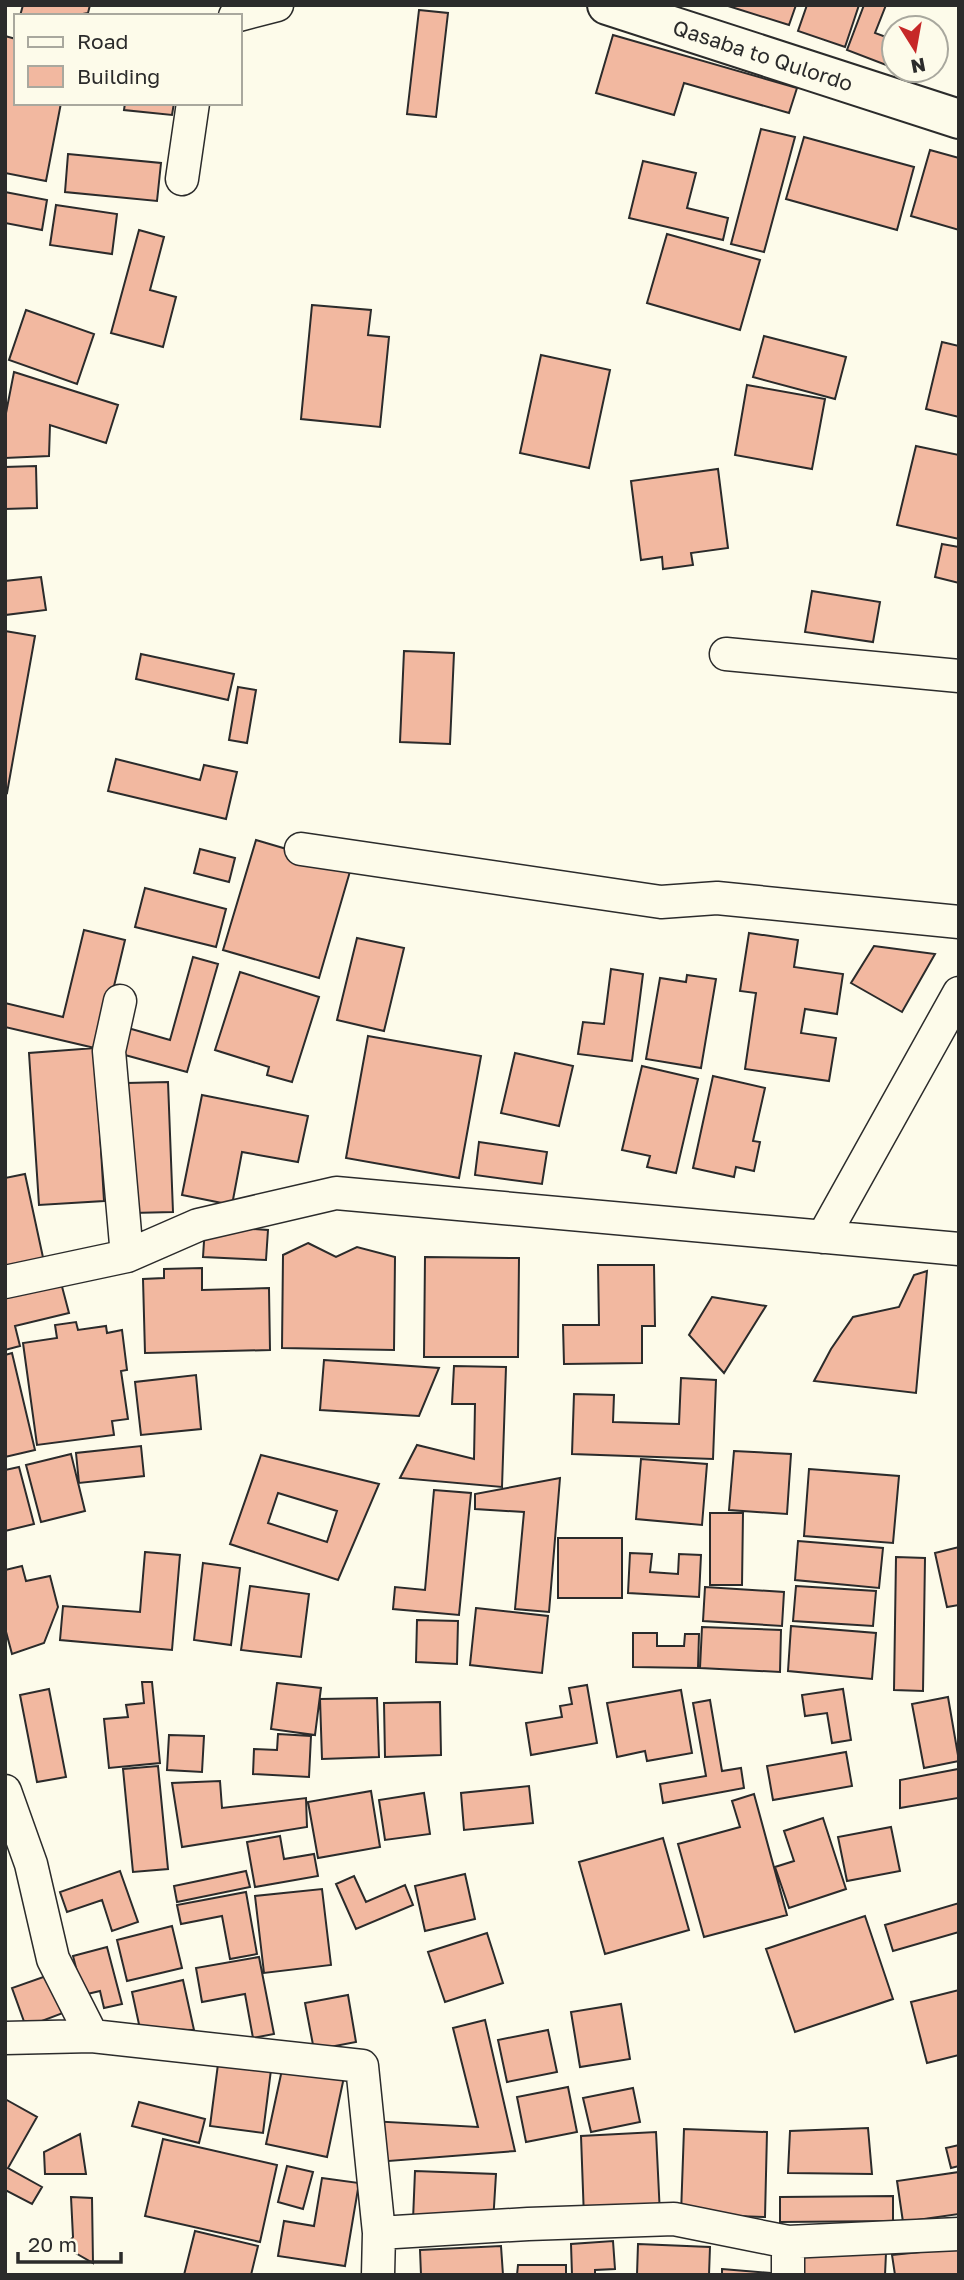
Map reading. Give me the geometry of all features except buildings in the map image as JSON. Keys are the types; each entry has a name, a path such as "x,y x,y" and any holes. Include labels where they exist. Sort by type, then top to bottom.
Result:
{"street":[{"path":"242,14 277,5"},
{"name":"Qasaba to Qulordo","path":"607,5 959,118"},
{"path":"182,180 193,105"},
{"path":"726,654 959,676"},
{"path":"301,849 661,902 718,898 959,922"},
{"path":"823,1237 959,993"},
{"path":"120,1001 109,1051 127,1256"},
{"path":"5,1282 127,1256 198,1225 336,1193 959,1249"},
{"path":"5,1791 31,1864 53,1959 92,2036"},
{"path":"5,2038 92,2036 362,2066 379,2234 378,2275"},
{"path":"379,2234 528,2224 674,2219 788,2242 959,2234"},
{"path":"788,2242 788,2275"}]}
